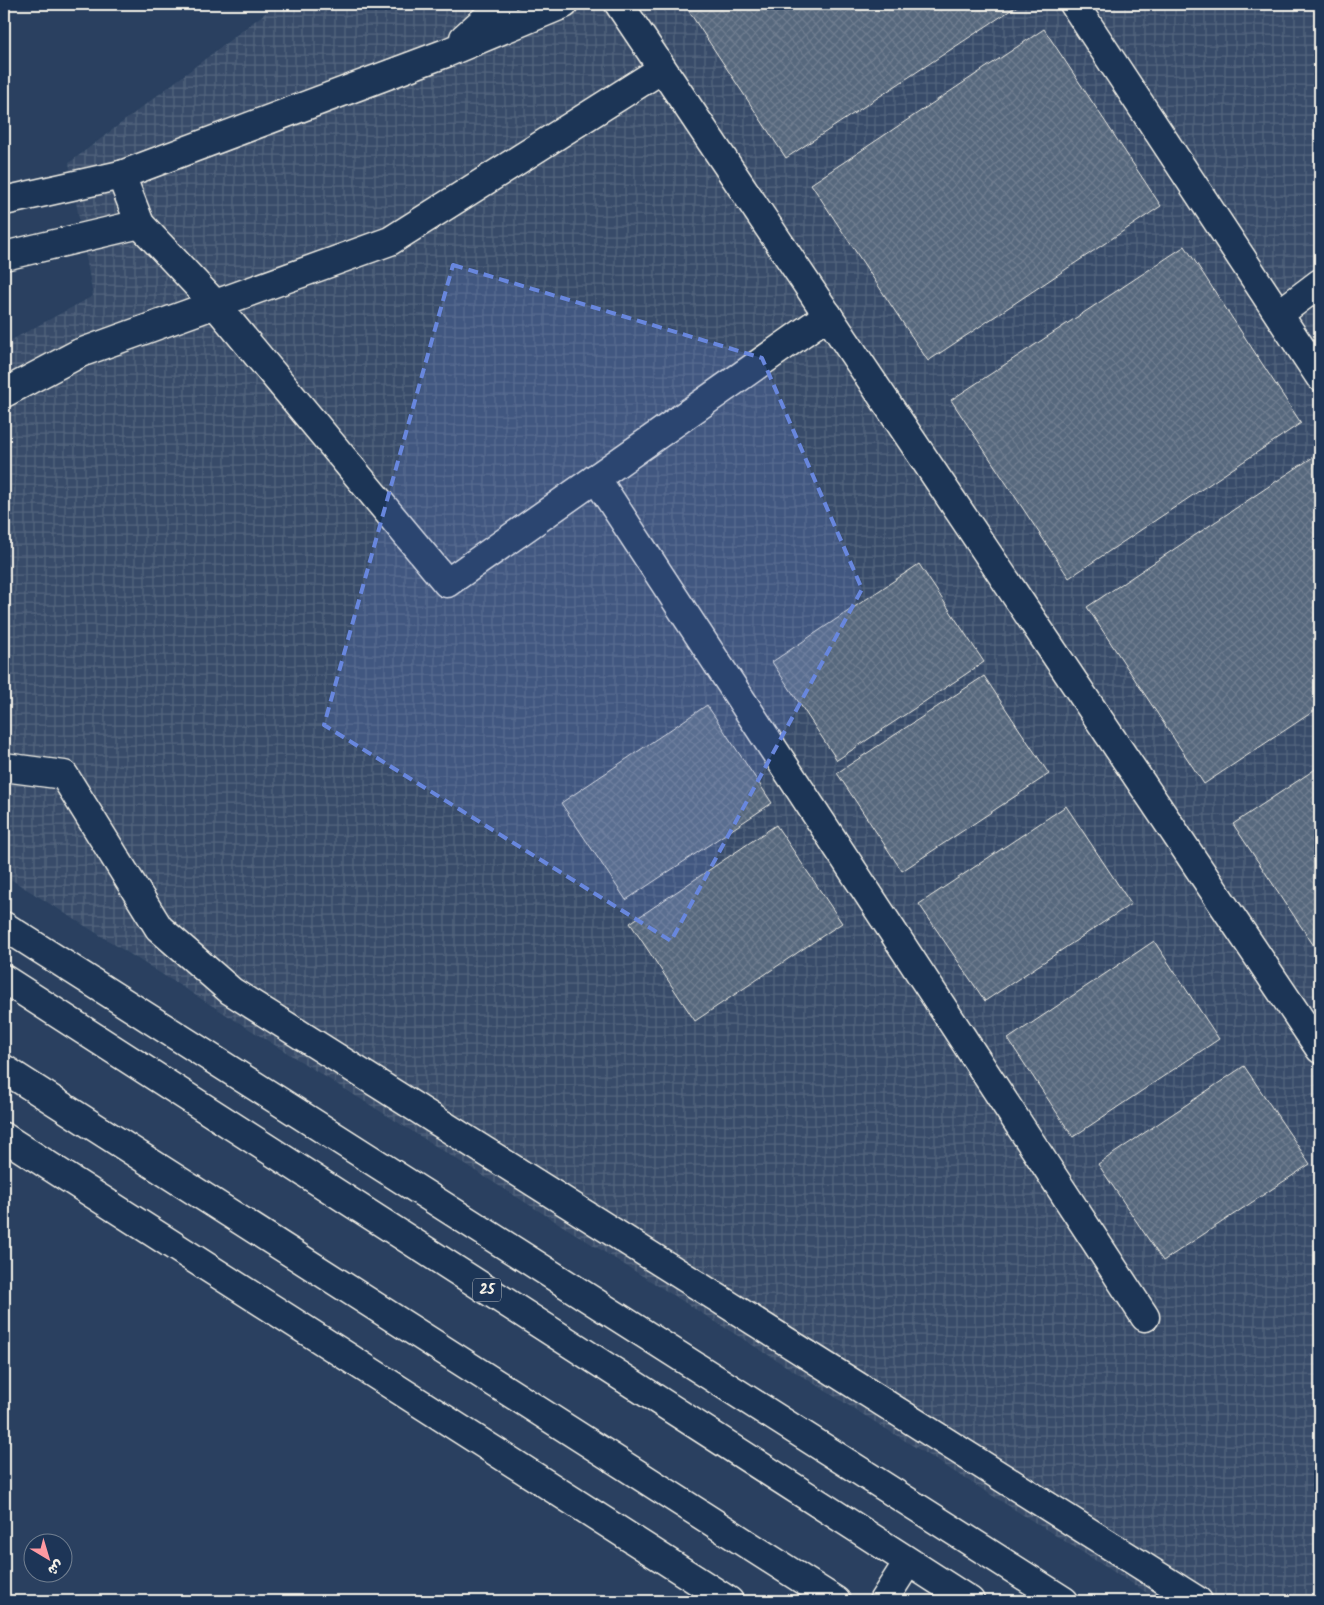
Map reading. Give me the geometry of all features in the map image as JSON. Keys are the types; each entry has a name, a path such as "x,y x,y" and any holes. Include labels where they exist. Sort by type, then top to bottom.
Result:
{"main road":[{"path":"446,53 502,4"},
{"path":"4,202 121,175 446,53 564,4"},
{"path":"619,4 1320,1049"},
{"path":"1074,4 1320,377"},
{"path":"4,393 80,353 390,240 662,69"},
{"path":"121,175 140,224 216,304 447,583 828,315"},
{"path":"4,256 140,224"},
{"path":"1279,314 1320,283"},
{"path":"596,478 1145,1317"},
{"path":"4,768 64,775 159,928 231,991 1198,1601"},
{"path":"4,926 340,1139 552,1277 1064,1601"},
{"name":"25","path":"4,979 970,1601"},
{"path":"4,1069 836,1601"},
{"path":"4,1137 729,1601"},
{"path":"883,1601 908,1562"}],"highlighted area":[{"path":"453,265 762,358 862,589 671,941 324,725"}],"shaded area":[{"path":"277,4 1320,4 1320,1601 1160,1601 4,875 4,344 93,296 69,163"}],"building":[{"path":"684,4 1020,4 786,158"},
{"path":"1044,29 1161,206 928,361 811,184"},
{"path":"1185,246 1301,423 1069,578 951,400"},
{"path":"1319,453 1320,707 1204,784 1087,607"},
{"path":"919,564 984,662 837,760 772,662"},
{"path":"984,676 1049,774 902,871 837,773"},
{"path":"707,705 772,803 626,900 561,803"},
{"path":"1320,766 1320,955 1233,824"},
{"path":"1066,806 1131,904 985,1001 919,904"},
{"path":"776,825 842,923 695,1021 630,923"},
{"path":"1154,941 1219,1039 1073,1137 1008,1039"},
{"path":"1244,1066 1310,1164 1163,1261 1098,1164"}]}
